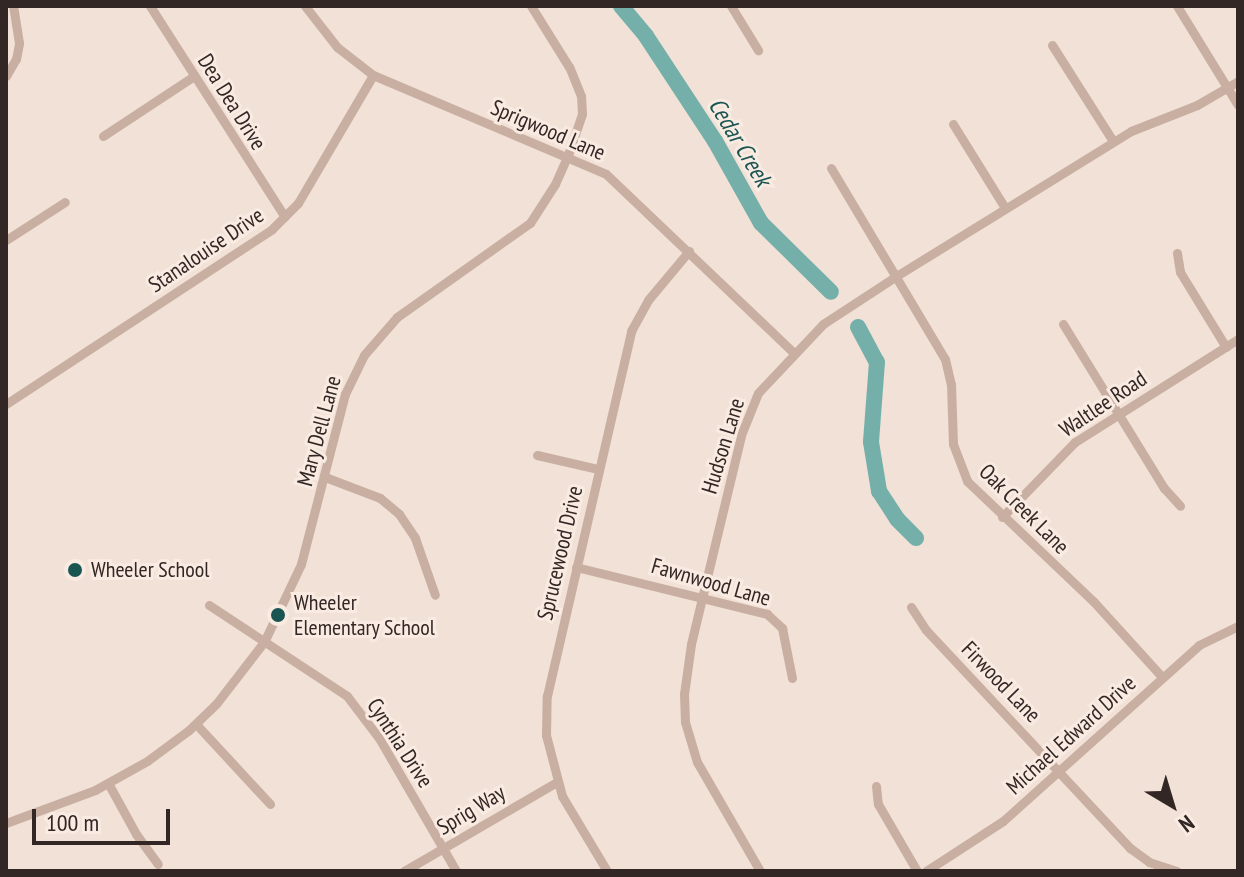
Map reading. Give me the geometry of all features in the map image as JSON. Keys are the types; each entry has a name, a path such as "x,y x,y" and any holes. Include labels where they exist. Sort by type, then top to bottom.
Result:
{"street":[{"path":"6,76 16,59 19,43 13,6"},
{"name":"Dea Dea Drive","path":"150,6 285,217"},
{"name":"Sprigwood Lane","path":"305,6 337,47 373,75 568,155 606,174 793,352"},
{"name":"Mary Dell Lane","path":"6,823 108,783 147,761 196,724 235,682 264,642 301,564 345,394 374,340 397,317 530,223 555,184 568,155 582,114 581,96 569,67 531,6"},
{"path":"731,6 758,50"},
{"path":"1177,6 1238,105"},
{"path":"1052,45 1113,141"},
{"name":"Stanalouise Drive","path":"6,404 272,229 298,203 373,75"},
{"path":"103,136 194,76"},
{"name":"Hudson Lane","path":"760,871 701,771 685,722 685,681 746,416 763,386 823,324 898,275 1113,141 1146,124 1197,105 1238,81"},
{"path":"953,124 1005,208"},
{"name":"Oak Creek Lane","path":"831,168 898,275 945,359 951,384 953,444 959,467 979,496 1094,602 1162,677"},
{"path":"6,240 65,202"},
{"name":"Sprucewood Drive","path":"607,871 557,782 545,716 553,662 635,320 689,251"},
{"path":"1177,253 1180,272 1226,347"},
{"path":"1063,324 1164,488 1180,506"},
{"name":"Waltlee Road","path":"1002,517 1069,447 1238,339"},
{"path":"537,455 598,469"},
{"path":"325,477 380,498 399,514 415,538 435,595"},
{"name":"Fawnwood Lane","path":"576,567 757,609 773,617 786,640 792,678"},
{"name":"Cynthia Drive","path":"209,605 335,686 358,707 456,871"},
{"name":"Firwood Lane","path":"911,607 926,630 1138,855 1158,866 1177,871"},
{"name":"Michael Edward Drive","path":"926,871 984,835 1199,645 1238,626"},
{"path":"196,724 270,804"},
{"name":"Sprig Way","path":"404,871 557,782"},
{"path":"108,783 136,834 158,864"},
{"path":"876,786 878,804 917,871"}],"waterway":[{"name":"Cedar Creek","path":"621,6 646,36 715,141 761,223 831,292"},
{"name":"Cedar Creek","path":"858,327 877,362 871,442 879,491 897,519 916,538"}],"place":[{"name":"Wheeler School","path":"75,570"},
{"name":"Wheeler Elementary School","path":"278,615"}]}
